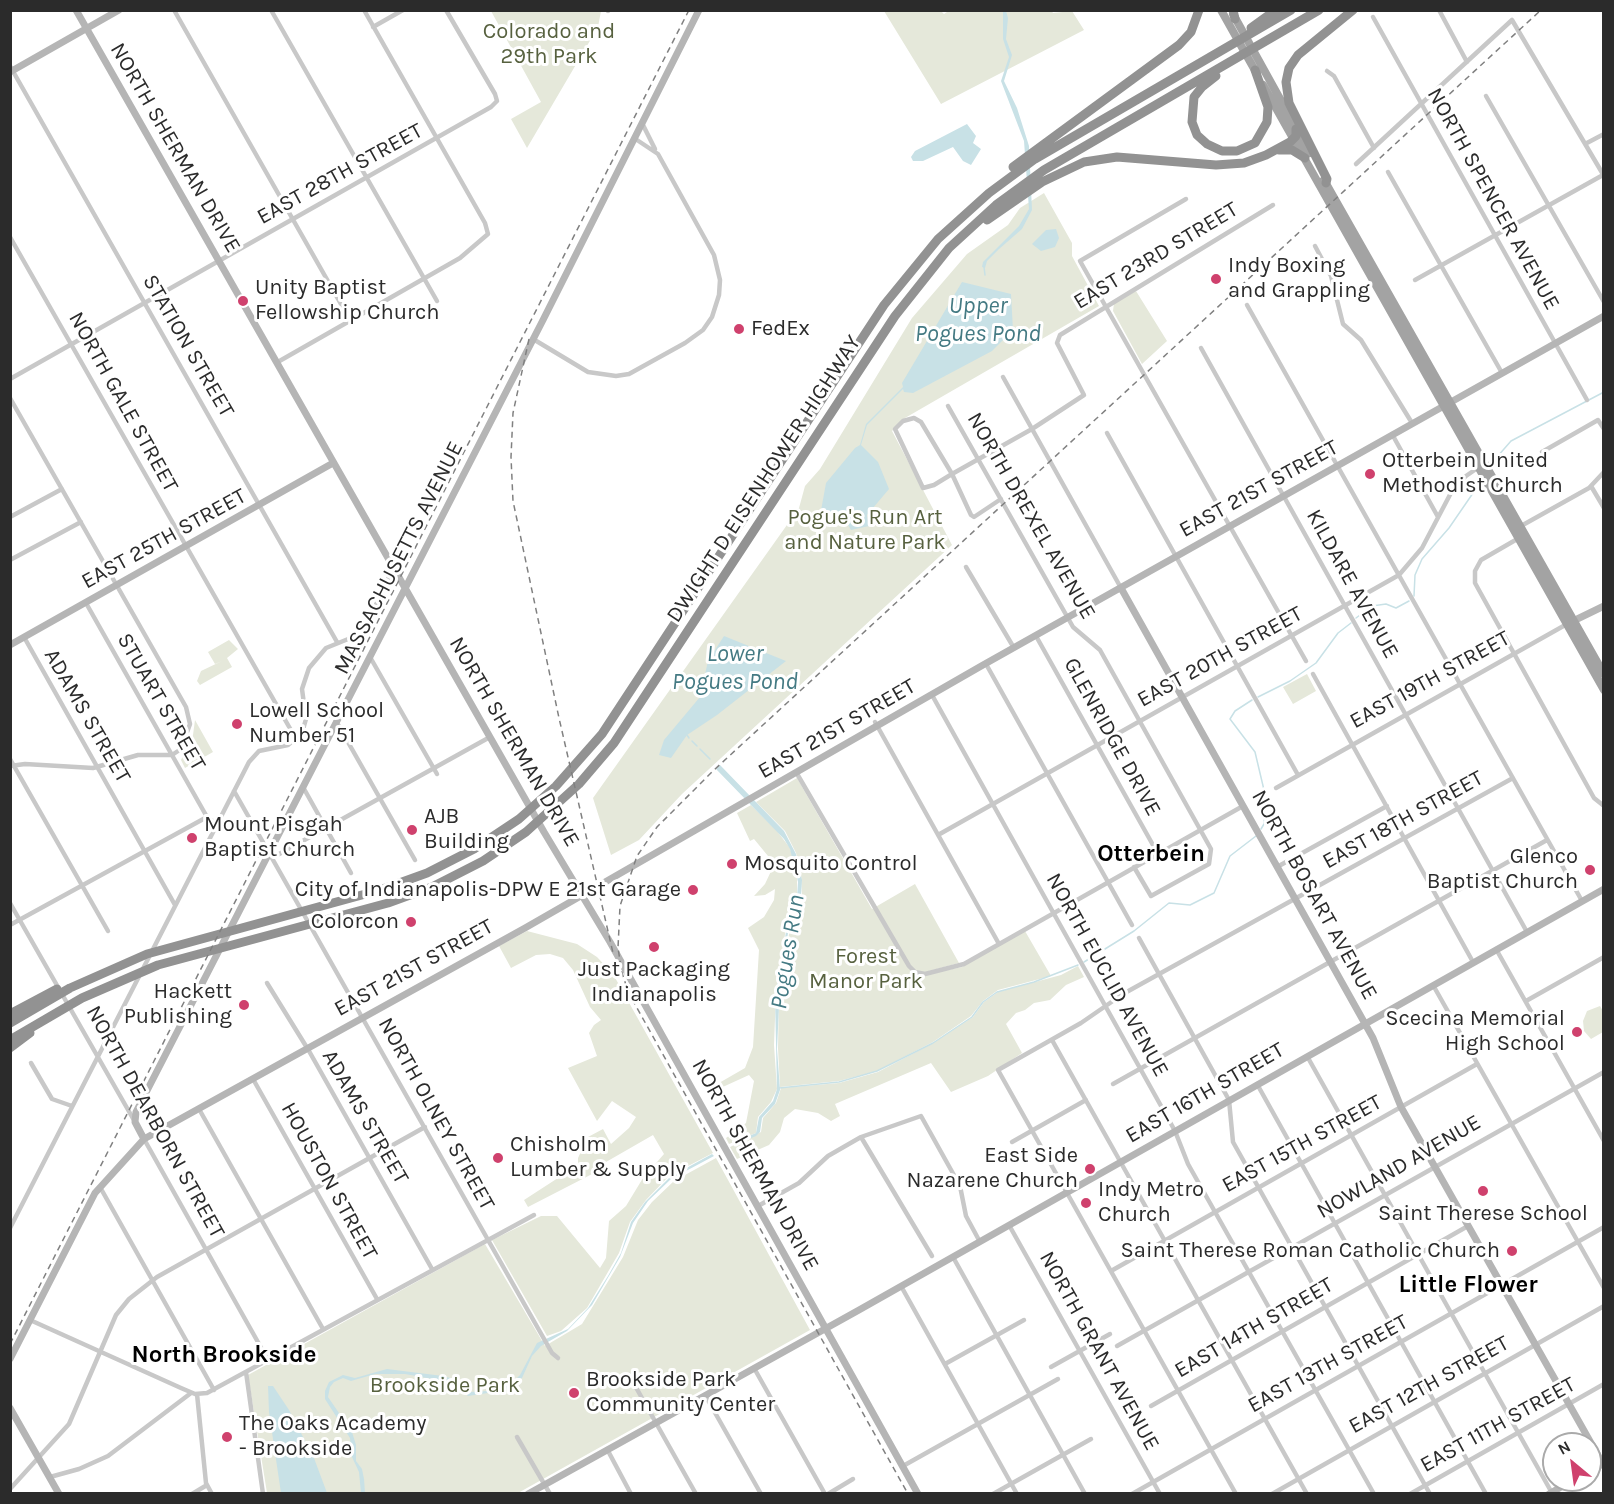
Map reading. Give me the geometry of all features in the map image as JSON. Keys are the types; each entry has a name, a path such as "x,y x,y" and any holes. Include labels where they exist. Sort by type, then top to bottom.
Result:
{"highway":[{"path":"1041,150 1179,45 1193,28 1199,10"},
{"path":"1191,69 1276,10"},
{"path":"1041,150 1191,69 1292,10"},
{"name":"DWIGHT D EISENHOWER HIGHWAY","path":"10,1040 82,998 172,961 397,900 442,883 496,854 526,832 581,782 614,743 895,316 927,274 966,232 1042,172 1319,10"},
{"path":"1325,187 1327,179 1289,103 1286,82 1296,57 1353,10"},
{"path":"1255,65 1268,110 1267,122 1262,135 1252,145 1237,151 1222,151 1207,144 1197,135 1191,122 1194,97 1205,84 1267,40"},
{"path":"1018,193 1071,167 1103,158 1227,165 1253,161 1276,150 1295,134"},
{"name":"DWIGHT D EISENHOWER HIGHWAY","path":"49,996 130,960 179,943 387,888 428,873 474,849 519,819 577,764 609,724 889,298 922,256 967,211 1017,167 1041,150"},
{"path":"1276,150 1292,150 1305,158"},
{"path":"10,1014 49,996"},
{"path":"10,1023 49,996"},
{"path":"10,1048 58,1011"}],"main road":[{"name":"NORTH SHERMAN DRIVE","path":"76,10 582,895 918,1494"},
{"path":"11,69 119,10"},
{"name":"MASSACHUSETTS AVENUE","path":"135,1122 136,1112 270,855 369,656 533,339 699,10"},
{"path":"1221,10 1234,19 1255,65 1482,466 1521,526 1604,690"},
{"path":"1295,134 1305,158 1325,187"},
{"name":"EAST 21ST STREET","path":"100,1187 144,1139 582,895 876,724 932,695 1604,316"},
{"name":"EAST 25TH STREET","path":"10,645 117,587 333,463"},
{"path":"1489,476 1519,538 1604,675"},
{"name":"NORTH BOSART AVENUE","path":"1121,588 1365,1023 1401,1107 1603,1464"},
{"name":"EAST 19TH STREET","path":"1570,622 1604,606"},
{"name":"EAST 16TH STREET","path":"528,1494 980,1242 1604,889"},
{"name":"NORTH DEARBORN STREET","path":"135,1122 144,1139"},
{"path":"10,1359 100,1187"},
{"path":"10,1408 59,1494"}],"street":[{"path":"174,10 350,320"},
{"path":"271,10 437,301"},
{"path":"276,363 460,258 488,234 485,223 364,10"},
{"path":"373,27 403,10"},
{"name":"EAST 28TH STREET","path":"10,379 437,138 497,101 446,10"},
{"path":"1439,10 1467,62"},
{"name":"NORTH SPENCER AVENUE","path":"1372,17 1586,398"},
{"path":"1356,164 1512,20 1603,176 1415,280"},
{"name":"STATION STREET","path":"11,69 337,642"},
{"path":"1327,71 1334,76 1374,148"},
{"path":"1486,96 1604,302"},
{"path":"533,339 597,375 616,376 638,369 693,338 712,317 719,294 720,280 716,261 642,123"},
{"path":"1585,144 1604,134"},
{"path":"634,138 658,154"},
{"path":"1388,172 1502,373"},
{"path":"1186,198 1080,261 1306,661"},
{"name":"EAST 23RD STREET","path":"1032,429 1084,394 1057,338 1273,205"},
{"name":"NORTH GALE STREET","path":"10,237 296,739"},
{"path":"1315,246 1331,276 1343,324 1361,340 1412,423"},
{"path":"1247,305 1582,901"},
{"name":"KILDARE AVENUE","path":"1201,348 1527,932"},
{"name":"NORTH BOSART AVENUE","path":"1003,376 1121,588"},
{"path":"10,398 188,711 188,735 181,749 172,755 138,755 98,767 12,765"},
{"name":"NORTH DREXEL AVENUE","path":"948,406 1068,618 1077,632 1098,647 1210,845 1212,858 1209,864 1153,895 1148,894 1134,867"},
{"path":"1000,499 974,517 952,474 921,422 914,418 903,421 895,429 923,488 934,485 952,474 978,459 1032,429"},
{"path":"1542,452 1598,420 1603,427"},
{"path":"1107,433 1298,775"},
{"path":"1392,434 1438,517"},
{"name":"EAST 20TH STREET","path":"938,835 1399,575 1418,555 1456,486 1482,466"},
{"path":"1521,526 1591,486 1604,472"},
{"path":"1591,486 1604,508"},
{"path":"10,517 62,489"},
{"path":"10,561 81,522"},
{"path":"1519,538 1484,558 1475,571 1476,585 1594,798 1604,806"},
{"path":"966,567 1014,648"},
{"path":"10,1228 249,762 257,753 266,748 288,745 296,739 305,724 302,689 309,668 319,653 337,642 359,636 393,568"},
{"name":"STUART STREET","path":"86,603 207,817"},
{"name":"EAST 19TH STREET","path":"1276,788 1570,622"},
{"name":"GLENRIDGE DRIVE","path":"1036,636 1158,854"},
{"name":"ADAMS STREET","path":"24,638 175,904"},
{"path":"369,656 437,774"},
{"path":"986,664 1132,925"},
{"path":"1313,674 1473,962"},
{"name":"NORTH EUCLID AVENUE","path":"932,695 1141,1068 1175,1131 1188,1164 1374,1494"},
{"path":"336,721 415,860"},
{"path":"876,724 999,944"},
{"path":"270,855 326,828 490,737"},
{"path":"10,759 108,931"},
{"path":"796,772 909,966 918,973 926,974 964,964 1243,806"},
{"name":"EAST 18TH STREET","path":"1032,1130 998,1070 1106,1008 1123,994 1513,778"},
{"path":"303,787 351,873"},
{"name":"NORTH OLNEY STREET","path":"234,791 547,1345 558,1358"},
{"path":"1277,867 1387,806"},
{"path":"10,925 207,817 217,824"},
{"path":"1113,1084 1547,840"},
{"name":"NORTH DEARBORN STREET","path":"10,903 135,1122"},
{"path":"1139,938 1229,1100 1232,1140 1430,1494"},
{"path":"1496,949 1604,1141"},
{"path":"1526,1001 1604,957"},
{"name":"ADAMS STREET","path":"267,983 432,1269"},
{"path":"1433,985 1604,1288"},
{"path":"1052,1040 1307,1494"},
{"path":"1307,1056 1551,1493"},
{"path":"31,1063 52,1099 72,1106"},
{"name":"EAST 15TH STREET","path":"1111,1271 1477,1064"},
{"name":"NOWLAND AVENUE","path":"1117,1346 1604,1072"},
{"name":"HOUSTON STREET","path":"253,1079 377,1299"},
{"path":"1257,1084 1486,1494"},
{"path":"1012,1142 1086,1100"},
{"path":"199,1109 323,1329"},
{"path":"758,1206 796,1185 826,1158 861,1137 921,1116 960,1186 966,1216 980,1242"},
{"path":"10,1489 69,1424 122,1306 152,1280 425,1128"},
{"path":"1032,1130 1236,1494"},
{"path":"861,1137 932,1256"},
{"name":"NORTH DEARBORN STREET","path":"144,1139 268,1360"},
{"path":"100,1187 214,1390"},
{"path":"50,1477 77,1470 105,1457 194,1394 214,1390 534,1215"},
{"name":"NORTH GRANT AVENUE","path":"1009,1225 1160,1494"},
{"name":"EAST 14TH STREET","path":"1150,1406 1468,1226"},
{"name":"EAST 13TH STREET","path":"1132,1494 1604,1227"},
{"path":"953,1257 1085,1494"},
{"path":"901,1286 1017,1494"},
{"name":"EAST 12TH STREET","path":"1272,1494 1604,1306"},
{"path":"30,1320 194,1394"},
{"path":"945,1364 1024,1320"},
{"path":"1051,1367 1110,1334"},
{"path":"754,1368 826,1494 853,1479"},
{"path":"246,1372 263,1494"},
{"path":"629,1374 696,1494"},
{"path":"903,1466 1058,1380"},
{"name":"EAST 11TH STREET","path":"1410,1494 1604,1384"},
{"path":"194,1394 207,1485 212,1494"},
{"path":"705,1395 761,1494"},
{"path":"517,1437 550,1494"},
{"path":"993,1494 1091,1439"},
{"path":"607,1449 631,1494"},
{"path":"192,1494 207,1485"}],"green space":[{"path":"950,10 1051,10 1053,13 1072,11 1084,30 941,104 884,11 941,11 944,14"},
{"name":"Colorado and 29th Park","path":"491,11 601,11 598,27 527,148 511,119 541,102"},
{"name":"Pogue's Run Art and Nature Park","path":"1044,193 1072,243 1072,256 1099,306 905,418 892,431 952,545 682,794 639,840 611,855 593,798 799,508 805,486 820,469 912,318 967,254 1008,225 1020,208"},
{"path":"1136,291 1167,341 1142,364 1113,311 1114,303"},
{"path":"229,640 238,649 227,658 232,667 200,685 197,681 201,671 222,661 215,664 208,652"},
{"path":"1307,674 1316,691 1293,704 1283,687"},
{"path":"195,720 213,752 185,768 181,760 193,735"},
{"name":"Forest Manor Park","path":"797,778 872,909 915,884 959,963 929,971 928,974 962,967 1025,931 1051,976 998,990 983,1001 971,1016 933,1042 877,1071 839,1081 780,1087 779,997 789,934 802,896 801,872 796,853 785,831 756,802"},
{"path":"751,805 790,848 797,873 797,895 786,928 776,992 774,1045 777,1089 771,1102 758,1117 756,1133 729,1144 726,1138 746,1123 754,1081 749,1075 714,1091 712,1087 745,1068 753,1047 759,950 748,928 764,917 774,900 775,889 765,895 754,896 765,884 772,869 768,856 754,839 750,841 737,813"},
{"path":"527,931 577,944 597,957 613,974 713,1153 669,1176 646,1200 630,1222 619,1253 587,1308 561,1331 547,1336 492,1240 541,1216 557,1216 600,1268 606,1258 609,1221 626,1206 643,1178 664,1154 653,1135 606,1162 596,1172 528,1207 524,1200 578,1165 578,1158 588,1137 603,1129 611,1144 629,1128 636,1117 612,1101 597,1121 568,1068 597,1056 589,1033 601,1020 590,1007 573,970 563,958 550,954 536,955 511,968 499,946"},
{"path":"1078,966 1084,977 1066,985 1050,1000 1034,1003 1016,1013 1006,1024 1022,1053 988,1076 951,1092 931,1063 835,1104 840,1116 831,1121 818,1113 795,1109 784,1118 780,1132 769,1145 737,1159 730,1147 761,1132 763,1118 776,1103 781,1088 839,1083 878,1072 933,1043 973,1017 984,1002 998,992 1061,975"},
{"path":"1600,1006 1603,1011 1603,1032 1591,1039 1584,1031 1583,1021 1587,1011"},
{"name":"Brookside Park","path":"716,1158 810,1330 518,1493 267,1493 248,1375 485,1244 545,1346 582,1324 623,1257 638,1220 652,1202 674,1181"}],"water":[{"path":"1003,11 1006,11 1008,18 1006,39 1012,55 1004,81 1017,108 1029,146 1032,210 1022,229 987,261 985,268 982,267 983,262 1019,226 1029,209 1024,141 1001,81 1009,57 1003,39"},
{"path":"967,124 976,136 973,143 981,149 971,165 963,161 953,147 923,161 913,161 911,157 915,151"},
{"path":"1056,229 1059,238 1055,247 1041,251 1032,244 1046,230"},
{"name":"Upper Pogues Pond","path":"962,282 1011,294 1013,330 992,351 913,393 904,392 903,389 867,425 861,445 878,462 889,489 867,515 869,526 851,530 847,518 820,516 826,483 860,445 866,424 903,387 902,383"},
{"name":"Lower Pogues Pond","path":"724,636 786,661 717,715 687,735 671,758 659,755 664,740 700,697 708,661"},
{"path":"720,765 784,831 796,854 802,880 801,896 788,933 780,986 777,1049 780,1090 775,1104 762,1118 760,1132 734,1145 733,1143 756,1133 759,1117 773,1101 777,1089 775,997 786,932 797,897 798,882 790,849 784,839 716,769"},
{"path":"712,1154 714,1156 671,1179 648,1201 633,1223 620,1257 592,1305 567,1331 541,1346 532,1356 522,1378 512,1386 501,1391 468,1396 454,1383 405,1374 375,1374 351,1381 343,1378 334,1382 330,1387 328,1397 352,1432 356,1445 356,1461 362,1469 364,1479 365,1493 361,1493 359,1472 352,1457 350,1438 325,1399 325,1391 329,1382 343,1375 355,1378 387,1369 454,1379 470,1392 487,1391 512,1383 520,1375 537,1343 568,1329 588,1308 621,1253 631,1222 645,1202 670,1177"},
{"path":"268,1386 273,1386 289,1410 314,1458 327,1493 281,1493 269,1412"}],"waterway":[{"name":"Pogues Run","path":"984,267 985,275"},
{"path":"1490,465 1511,441 1604,392"},
{"path":"1414,596 1415,575 1422,559 1449,528 1482,480"},
{"path":"1356,618 1372,606 1386,604 1396,608 1409,601"},
{"path":"1258,697 1290,681 1316,663 1338,633 1351,623"},
{"path":"1252,700 1235,711 1230,719 1255,752 1264,790"},
{"name":"Pogues Run","path":"692,741 697,746"},
{"name":"Pogues Run","path":"700,749 710,759"},
{"path":"1261,829 1264,824 1265,797"},
{"path":"1084,962 1134,931 1169,903 1190,905 1214,893 1230,856 1256,836"},
{"path":"779,1088 839,1082 877,1071 933,1043 972,1017 983,1002 997,992 1034,982 1078,965"}],"railway":[{"path":"10,1344 689,10"},
{"path":"630,997 622,973 618,948 620,906 637,856 657,827 714,770 1541,10"},
{"path":"529,339 513,413 511,457 513,501 559,718 613,953"},
{"path":"627,990 908,1494"}],"place":[{"name":"Indy Boxing and Grappling","path":"1216,279"},
{"name":"Unity Baptist Fellowship Church","path":"243,301"},
{"name":"FedEx","path":"739,329"},
{"name":"Otterbein United Methodist Church","path":"1370,474"},
{"name":"Lowell School Number 51","path":"237,724"},
{"name":"AJB Building","path":"412,830"},
{"name":"Mount Pisgah Baptist Church","path":"192,838"},
{"name":"Mosquito Control","path":"732,864"},
{"name":"Glenco Baptist Church","path":"1590,870"},
{"name":"City of Indianapolis-DPW E 21st Garage","path":"693,890"},
{"name":"Colorcon","path":"411,922"},
{"name":"Just Packaging Indianapolis","path":"654,947"},
{"name":"Hackett Publishing","path":"244,1005"},
{"name":"Scecina Memorial High School","path":"1577,1032"},
{"name":"Chisholm Lumber & Supply","path":"498,1158"},
{"name":"East Side Nazarene Church","path":"1090,1169"},
{"name":"Saint Therese School","path":"1483,1191"},
{"name":"Indy Metro Church","path":"1086,1203"},
{"name":"Saint Therese Roman Catholic Church","path":"1512,1251"},
{"name":"Brookside Park Community Center","path":"574,1393"},
{"name":"The Oaks Academy - Brookside","path":"227,1437"}],"district":[{"name":"Otterbein","path":"1151,854"},
{"name":"Little Flower","path":"1468,1285"},
{"name":"North Brookside","path":"224,1355"}]}
